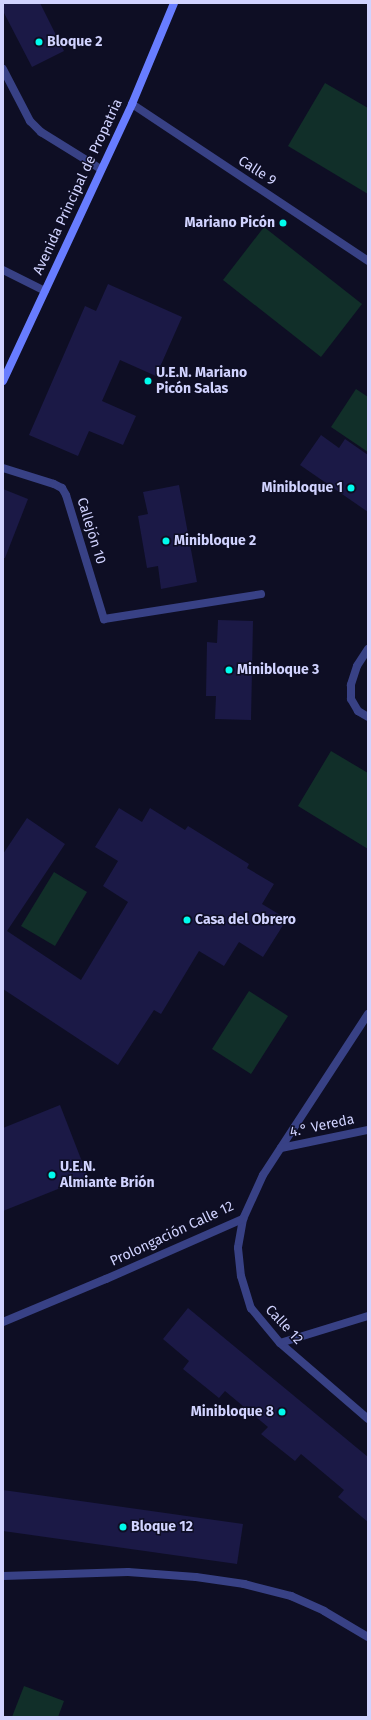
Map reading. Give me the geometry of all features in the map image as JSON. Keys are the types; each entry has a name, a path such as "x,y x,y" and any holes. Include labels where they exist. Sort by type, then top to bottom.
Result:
{"main road":[{"name":"Avenida Principal de Propatria","path":"3,381 132,104 174,3"}],"street":[{"path":"3,69 30,121 41,132 101,169"},
{"name":"Calle 9","path":"132,104 368,261"},
{"path":"3,270 45,291"},
{"name":"Callejón 10","path":"3,468 54,484 62,488 66,495 104,619 261,594"},
{"path":"368,649 357,666 351,685 351,699 358,711 368,717"},
{"name":"Prolongación Calle 12","path":"3,1322 243,1219 263,1175 368,1014"},
{"name":"4.° Vereda","path":"281,1148 368,1130"},
{"name":"Calle 12","path":"243,1219 238,1248 241,1276 251,1308 280,1343 368,1419"},
{"path":"280,1343 368,1316"},
{"path":"3,1576 128,1572 196,1577 244,1584 291,1596 324,1611 368,1637"}],"green space":[{"path":"325,83 368,108 368,194 288,146"},
{"path":"264,227 362,304 321,357 223,280"},
{"path":"356,389 368,397 368,452 331,427"},
{"path":"331,751 368,773 368,849 298,806"},
{"path":"54,872 87,892 55,946 21,926"},
{"path":"249,991 288,1016 251,1074 212,1049"},
{"path":"24,1686 64,1701 58,1717 12,1717"}],"building":[{"name":"Bloque 2","path":"3,3 40,3 64,51 32,67 3,11"},
{"path":"108,284 182,317 156,376 120,360 102,401 136,416 123,445 89,431 78,456 29,435 85,306 96,311"},
{"name":"Minibloque 1","path":"321,435 339,448 345,439 368,455 368,512 300,465"},
{"name":"Minibloque 2","path":"179,485 197,582 161,589 158,566 147,568 138,516 148,514 143,492"},
{"path":"3,489 28,499 5,558 3,558"},
{"name":"Minibloque 3","path":"218,620 253,621 251,720 215,719 216,696 206,696 207,642 217,643"},
{"path":"119,808 142,822 150,808 185,830 188,826 249,864 247,868 274,884 262,904 287,919 263,957 239,942 224,966 199,951 161,1014 154,1010 118,1065 3,989 3,854 27,818 65,844 7,931 81,980 128,902 103,886 118,861 95,847"},
{"path":"60,1105 88,1177 3,1211 3,1128"},
{"name":"Minibloque 8","path":"188,1308 368,1457 368,1522 338,1497 344,1490 301,1454 295,1461 261,1434 268,1427 225,1391 219,1398 183,1369 189,1361 163,1339"},
{"name":"Bloque 12","path":"3,1490 243,1524 237,1564 3,1531"}],"place":[{"name":"Bloque 2","path":"39,42"},
{"name":"Mariano Picón","path":"283,223"},
{"name":"U.E.N. Mariano Picón Salas","path":"148,381"},
{"name":"Minibloque 1","path":"351,488"},
{"name":"Minibloque 2","path":"166,541"},
{"name":"Minibloque 3","path":"229,670"},
{"name":"Casa del Obrero","path":"187,920"},
{"name":"U.E.N. Almiante Brión","path":"52,1175"},
{"name":"Minibloque 8","path":"282,1412"},
{"name":"Bloque 12","path":"123,1527"}]}
